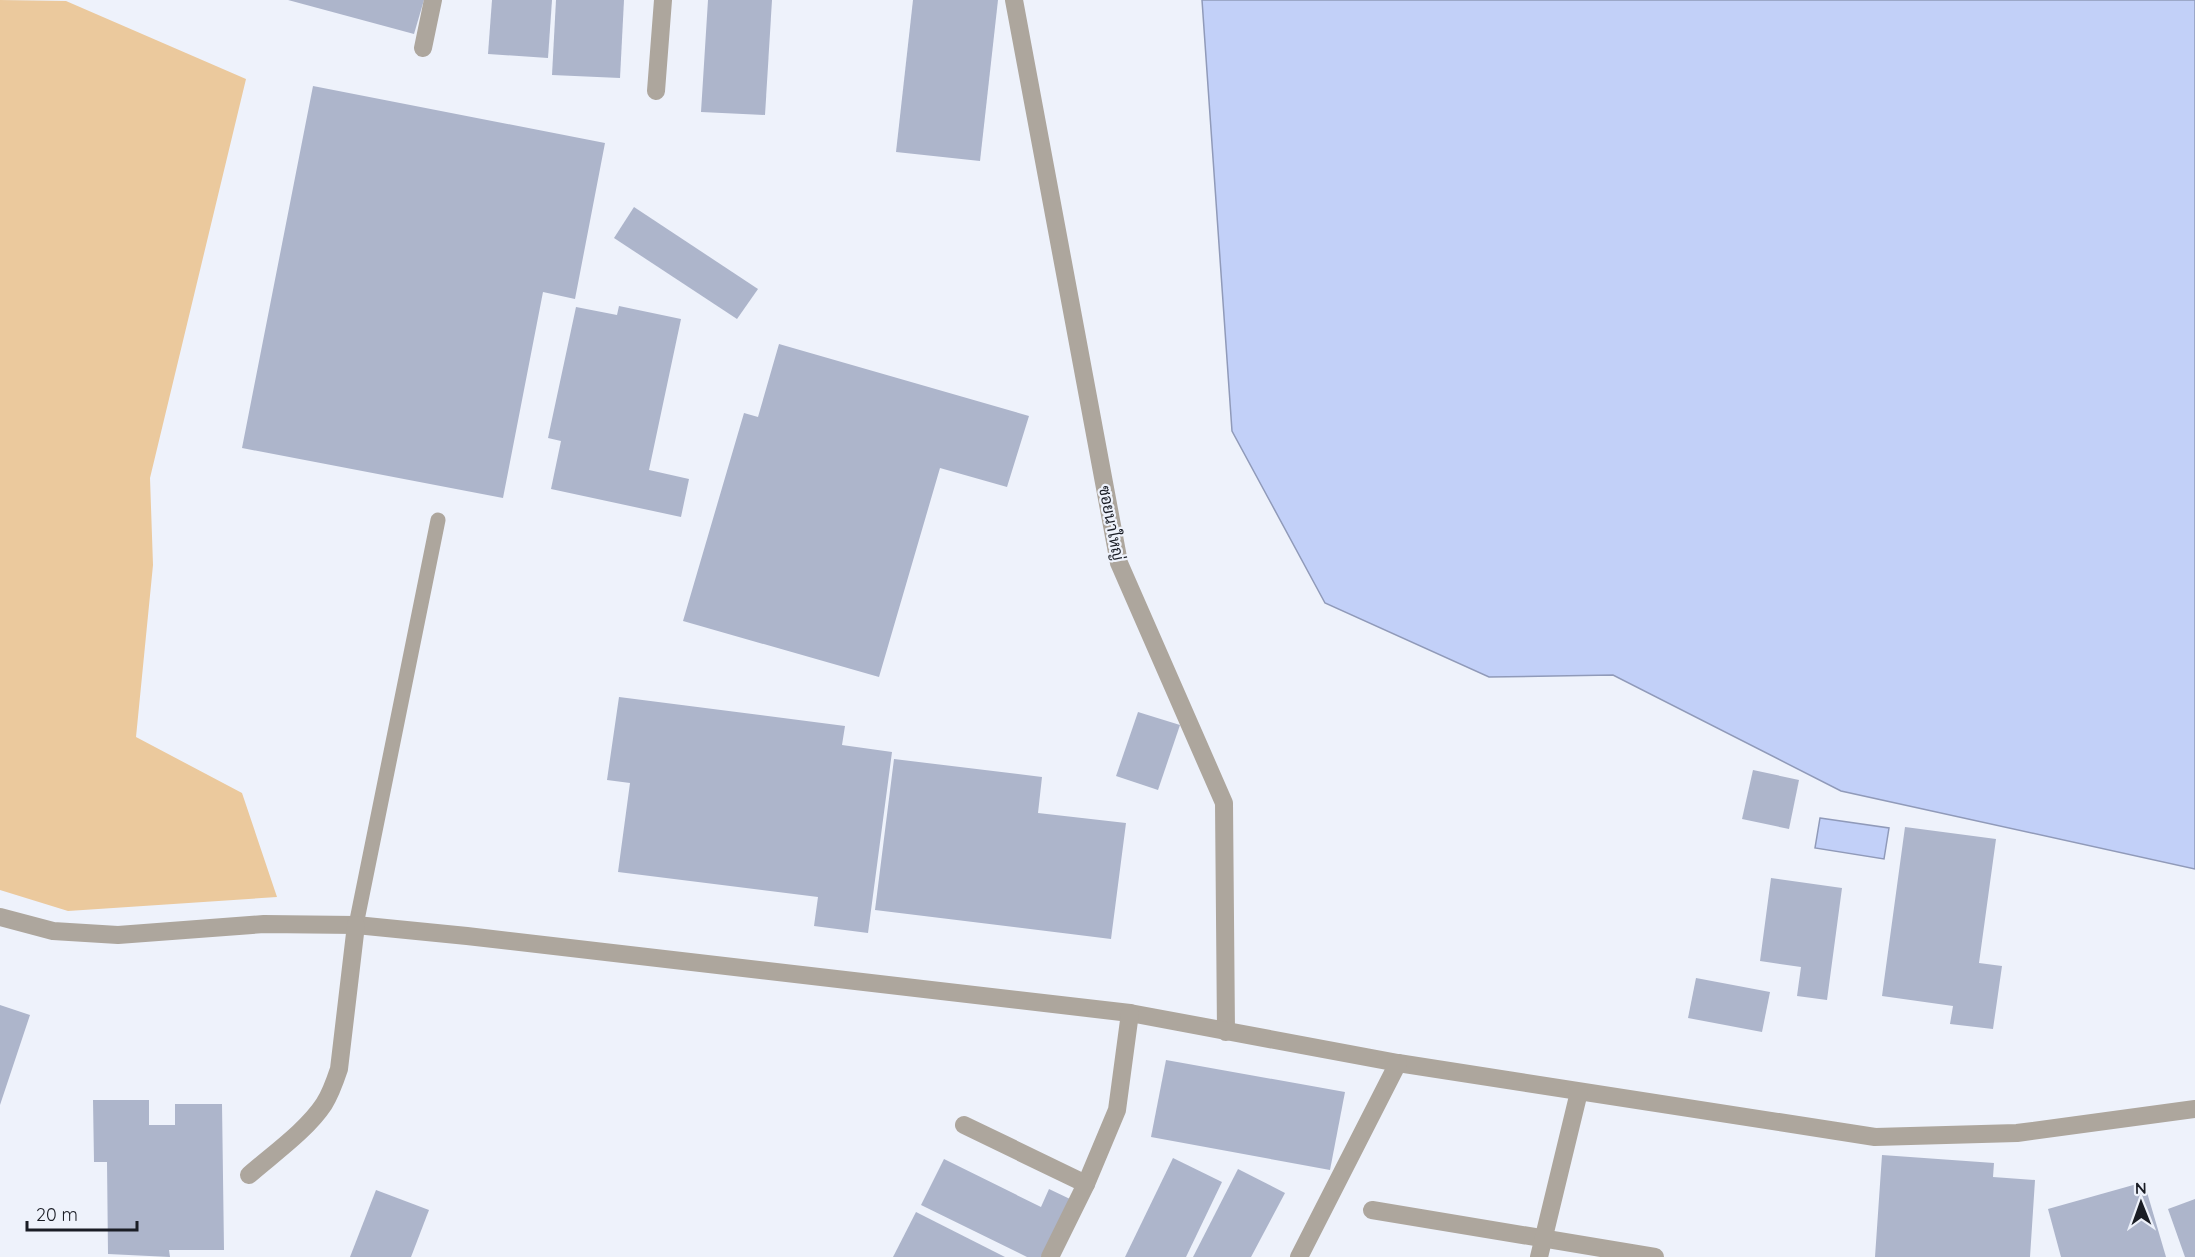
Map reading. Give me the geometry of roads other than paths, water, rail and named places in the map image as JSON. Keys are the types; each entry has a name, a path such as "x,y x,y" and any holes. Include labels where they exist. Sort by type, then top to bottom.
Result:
{"street":[{"path":"423,48 434,0"},
{"path":"656,91 663,0"},
{"name":"ซอยนาใหญ่","path":"1014,0 1119,563 1224,803 1226,1032"},
{"path":"0,917 53,931 118,935 264,924 356,925 1130,1013 1398,1064 1875,1137 2018,1133 2195,1109"},
{"path":"249,1175 305,1126 324,1104 333,1088 339,1069 356,925"},
{"path":"1050,1257 1086,1184 1117,1110 1130,1013"},
{"path":"1299,1257 1398,1064"},
{"path":"1539,1257 1579,1092"},
{"path":"964,1125 1086,1184"},
{"path":"1372,1210 1655,1257"}],"lane":[{"path":"356,925 438,520"}],"water":[{"path":"1202,0 2195,0 2195,869 1841,791 1613,675 1489,677 1325,603 1232,431"},
{"path":"1820,818 1889,828 1884,859 1815,848"}]}
